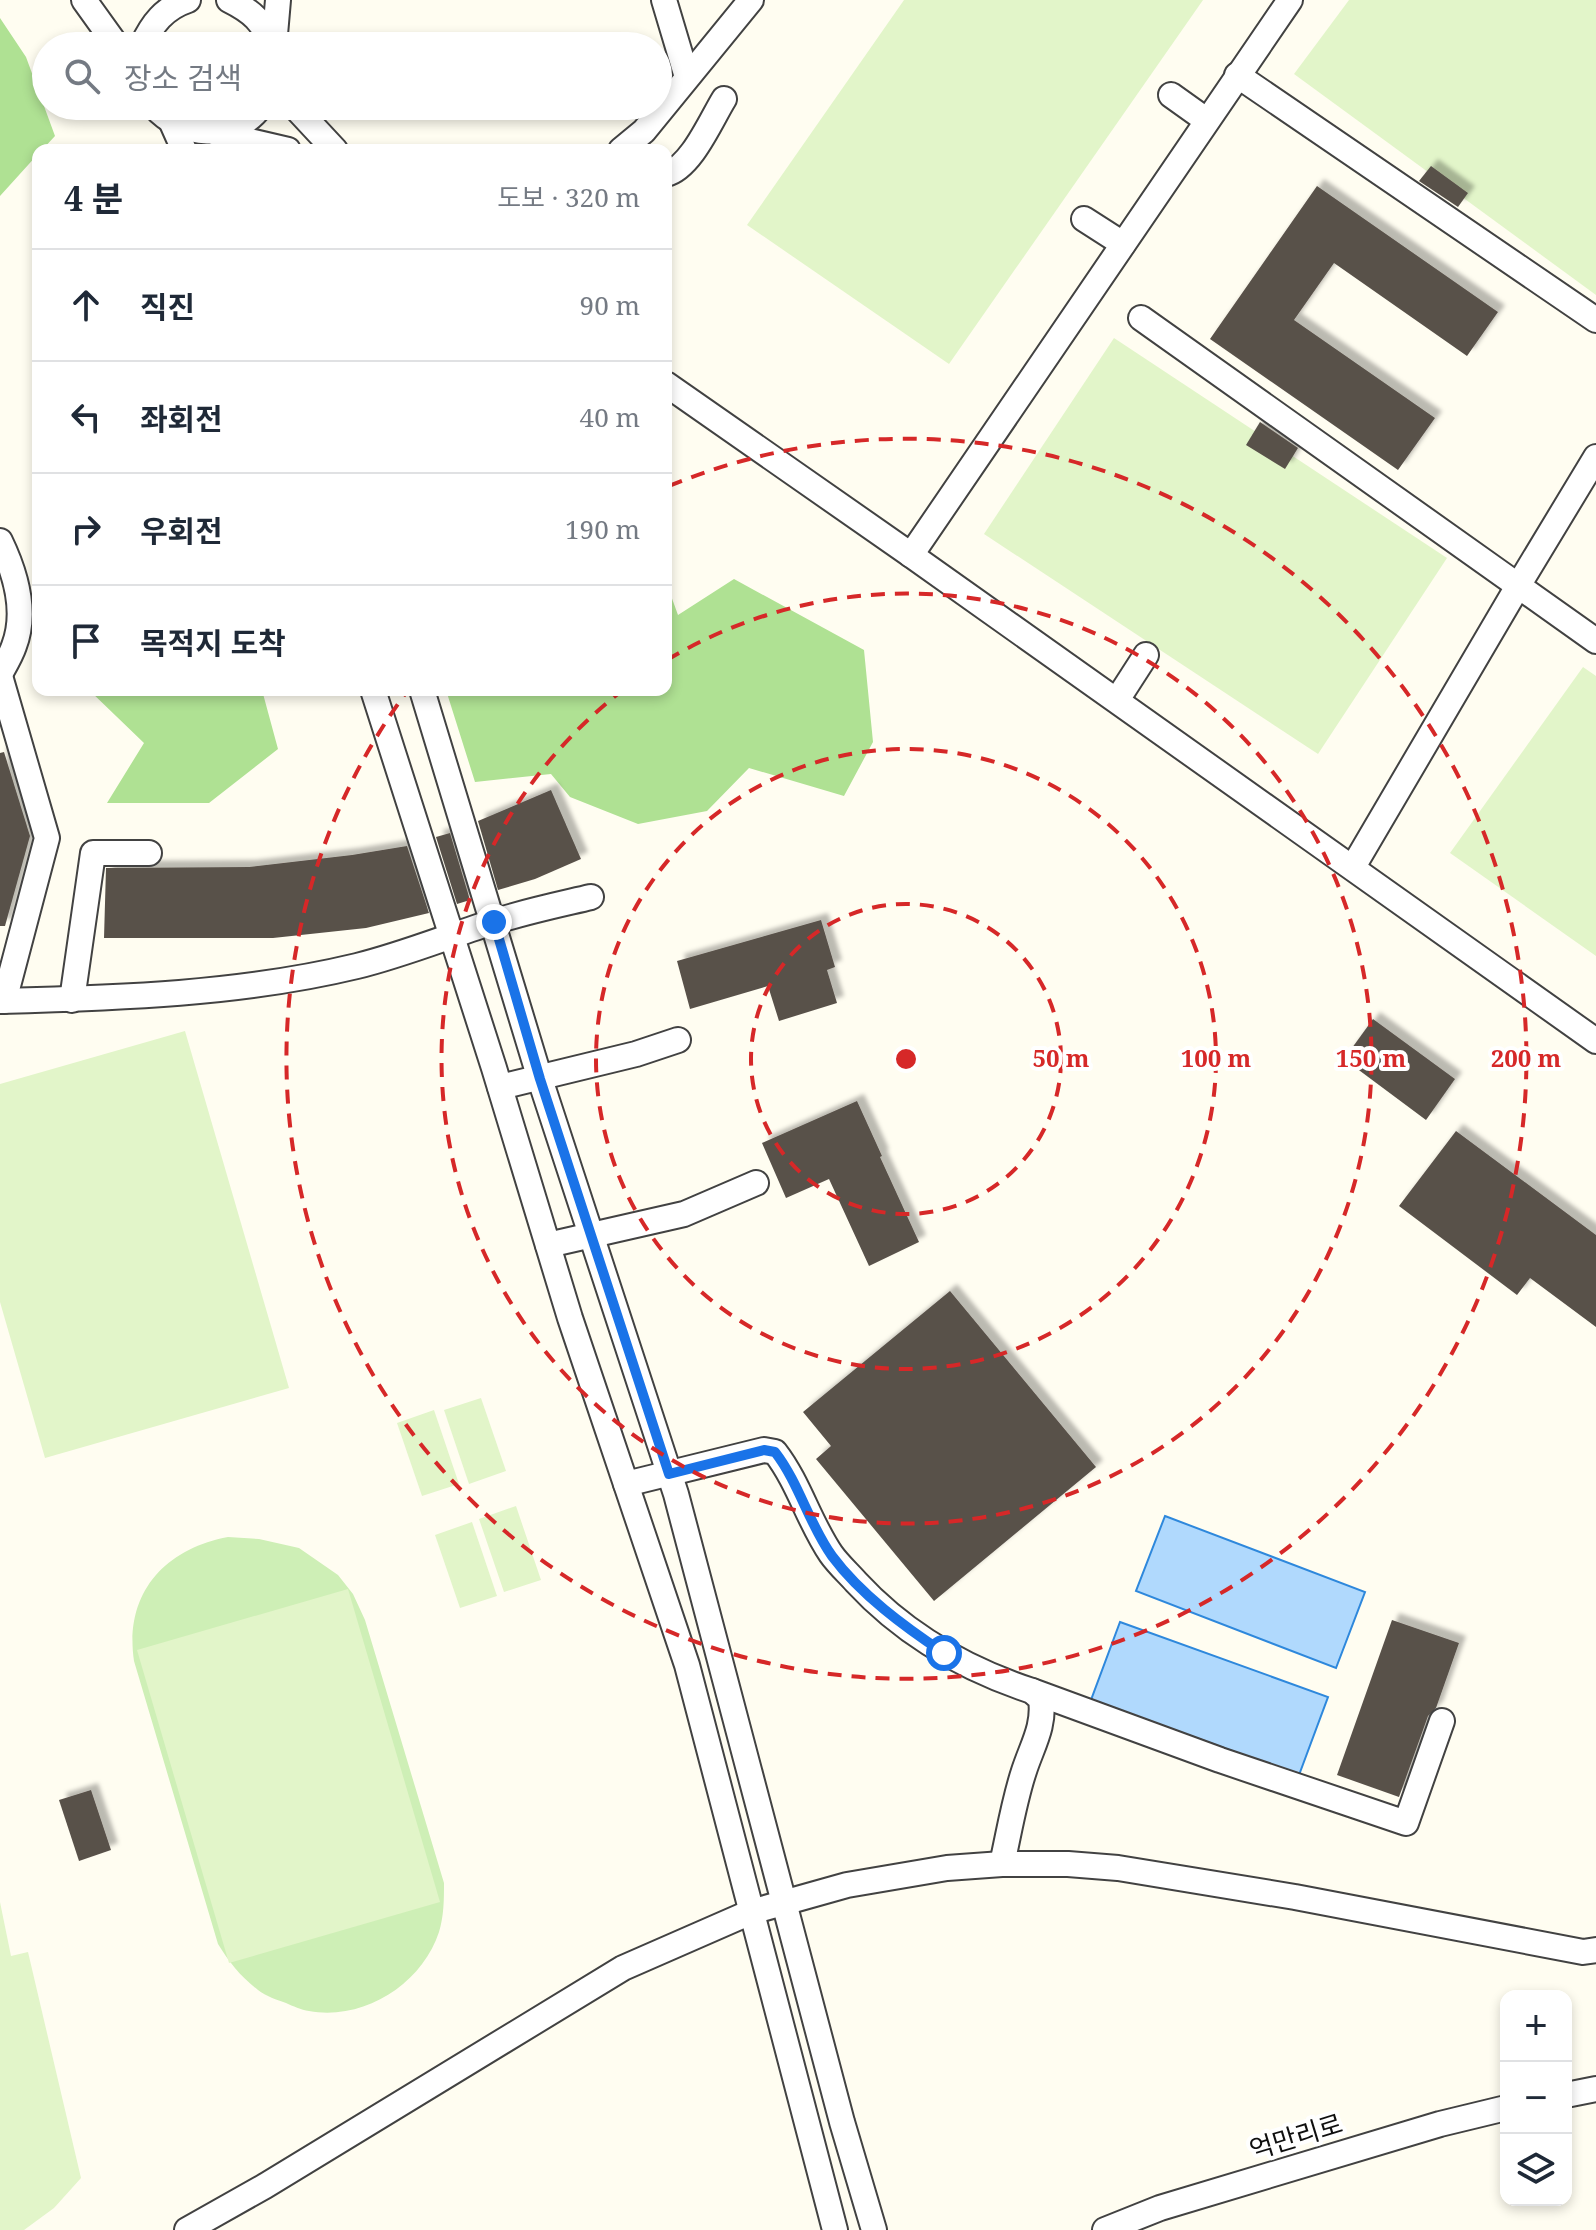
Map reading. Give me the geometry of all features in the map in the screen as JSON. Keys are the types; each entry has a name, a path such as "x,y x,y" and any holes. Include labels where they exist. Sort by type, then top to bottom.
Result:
{"street":[{"path":"84,0 107,32"},
{"path":"148,32 165,12 188,0"},
{"path":"229,0 249,10 267,32"},
{"path":"275,32 278,0"},
{"path":"664,0 687,77"},
{"path":"672,96 751,0"},
{"path":"911,555 1290,0"},
{"path":"1237,75 1596,320"},
{"path":"1171,95 1206,120"},
{"path":"672,173 688,160 724,99"},
{"path":"166,120 180,144"},
{"path":"173,120 192,131 214,132 259,144"},
{"path":"214,132 245,120"},
{"path":"267,120 273,144"},
{"path":"307,120 329,144"},
{"path":"628,144 653,120"},
{"path":"1084,219 1123,244"},
{"path":"1141,318 1596,641"},
{"path":"672,388 1596,1041"},
{"path":"1353,867 1596,457"},
{"path":"0,541 10,562 20,620 15,645 0,675 47,838 2,1001 72,1000 209,990 278,981 358,966 494,922 591,897"},
{"path":"1117,700 1146,655"},
{"path":"375,696 570,1318 687,1665 835,2230"},
{"path":"424,696 540,1079 669,1474 842,2122 874,2230"},
{"path":"72,1000 93,853 149,853"},
{"path":"500,1087 636,1054 678,1040"},
{"path":"548,1245 684,1214 756,1183"},
{"path":"626,1484 764,1450 775,1452 832,1556 905,1627 944,1653 1032,1691 1220,1760 1406,1823 1442,1721"},
{"path":"1002,1864 1023,1773 1040,1731 1043,1714 1041,1699 1032,1691"},
{"path":"187,2230 265,2186 623,1968 751,1912 847,1885 947,1868 1002,1864 1118,1868 1295,1897 1583,1952 1596,1950"},
{"path":"1572,2094 1596,2089"},
{"name":"억만리로","path":"1105,2230 1160,2208 1241,2183 1426,2128 1500,2110"}],"green space":[{"path":"904,0 1203,0 949,364 747,225"},
{"path":"1349,0 1596,0 1596,295 1294,74"},
{"path":"0,18 26,57 32,73 32,120 49,120 55,136 48,144 32,144 32,161 0,196"},
{"path":"1114,338 1447,558 1318,754 984,534"},
{"path":"734,579 864,650 873,742 844,796 749,768 707,811 638,824 570,797 551,774 475,782 448,696 672,696 672,598 678,615"},
{"path":"1583,667 1596,676 1596,956 1450,853"},
{"path":"95,696 264,696 278,749 209,803 107,803 144,743"},
{"path":"185,1031 289,1388 45,1458 0,1302 0,1084"},
{"path":"481,1398 506,1471 469,1484 444,1410"},
{"path":"434,1410 459,1484 422,1496 397,1423"},
{"path":"516,1506 541,1580 504,1592 479,1519"},
{"path":"472,1522 497,1596 460,1608 435,1535"},
{"path":"228,1537 259,1539 299,1548 338,1575 353,1594 365,1620 444,1883 439,1932 419,1968 388,1995 350,2010 330,2013 306,2010 268,1996 241,1974 218,1944 134,1661 135,1615 142,1595 153,1578 185,1552"},
{"path":"348,1589 440,1902 229,1963 137,1650"},
{"path":"0,1902 11,1956 28,1952 81,2178 54,2208 24,2230 0,2230"}],"water":[{"path":"1165,1516 1365,1592 1336,1668 1136,1591"},
{"path":"1120,1622 1328,1697 1299,1775 1091,1700"}],"building":[{"path":"1431,166 1468,193 1458,207 1419,181"},
{"path":"1317,186 1498,312 1467,356 1334,263 1294,320 1435,418 1398,470 1210,339"},
{"path":"1260,422 1298,448 1285,469 1246,445"},
{"path":"4,752 30,836 5,926 0,926 0,753"},
{"path":"551,790 581,859 535,879 498,890 478,821"},
{"path":"450,833 470,900 457,904 436,837"},
{"path":"407,846 429,913 366,928 273,938 104,938 106,868 249,867"},
{"path":"821,920 835,967 827,970 837,1003 779,1021 768,986 690,1009 677,961"},
{"path":"1373,1019 1455,1079 1426,1120 1344,1059"},
{"path":"857,1101 919,1242 869,1266 829,1179 786,1198 762,1143"},
{"path":"1456,1131 1596,1235 1596,1327 1530,1278 1517,1295 1399,1206"},
{"path":"950,1291 1096,1467 934,1601 816,1459 831,1446 803,1412"},
{"path":"1392,1620 1459,1643 1399,1797 1337,1775"},
{"path":"91,1790 111,1850 79,1861 59,1800"}],"route":[{"path":"494,922 540,1079 669,1474 764,1450 775,1452 832,1556 905,1627 944,1653"}]}
